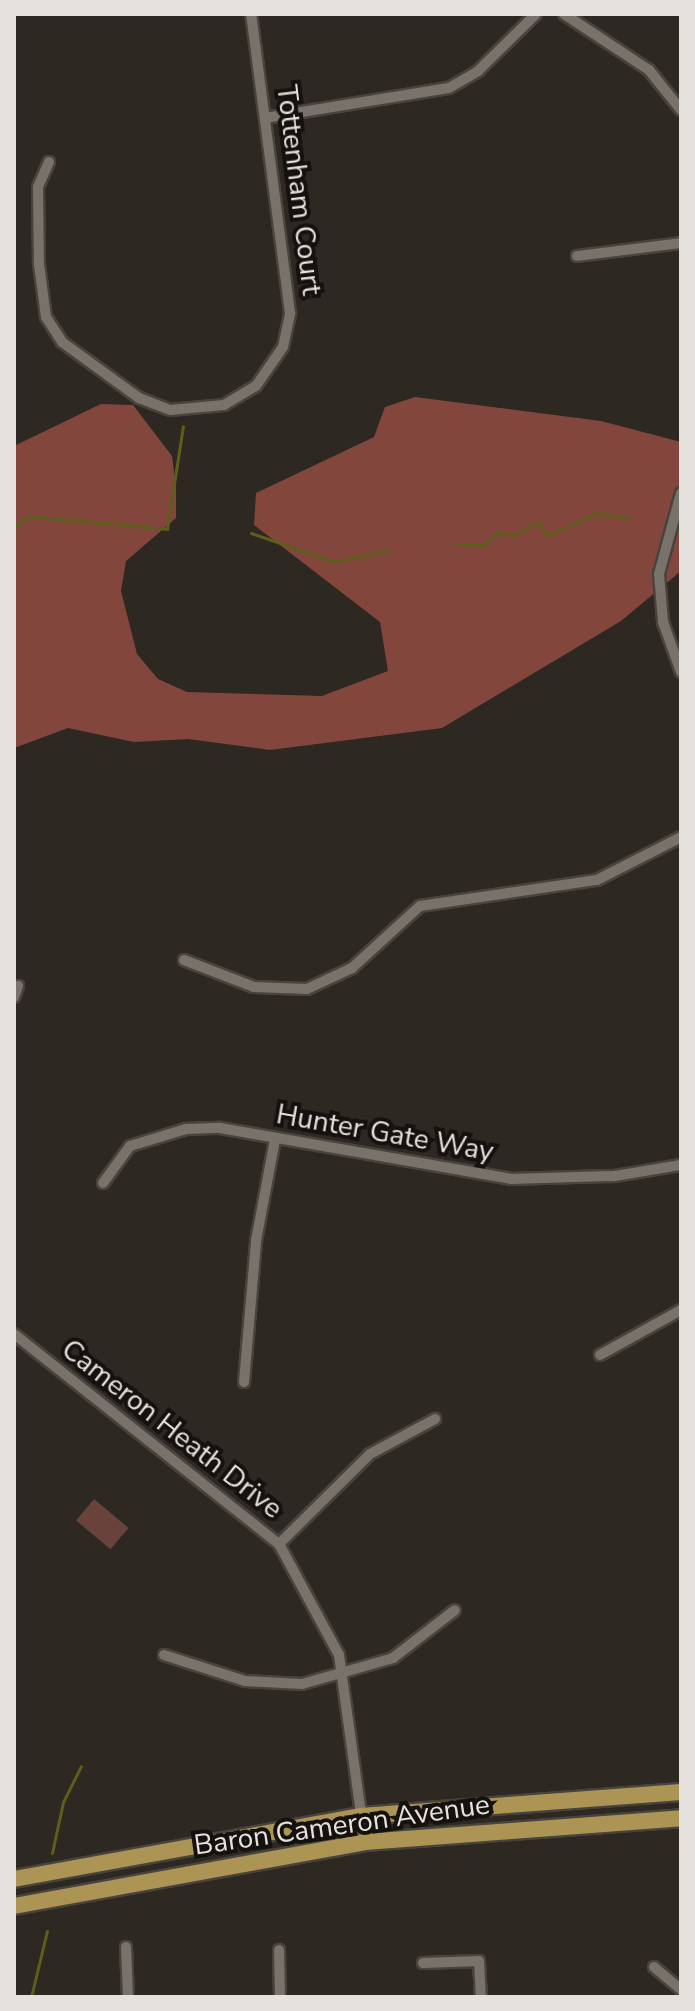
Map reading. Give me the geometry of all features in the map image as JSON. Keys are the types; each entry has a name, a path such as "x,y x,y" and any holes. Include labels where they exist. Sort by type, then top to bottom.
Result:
{"main road":[{"name":"Baron Cameron Avenue","path":"14,1879 361,1816 681,1792"},
{"name":"Baron Cameron Avenue","path":"14,1906 365,1842 681,1818"}],"street":[{"name":"Tottenham Court","path":"49,162 37,200 42,301 52,329 74,354 139,398 170,410 206,410 256,386 288,330 251,14"},
{"path":"265,118 449,88 478,71 536,14"},
{"path":"564,14 649,70 681,110"},
{"path":"577,256 681,243"},
{"path":"681,493 659,574 663,622 681,672"},
{"path":"184,960 254,987 307,989 352,968 420,906 597,880 681,837"},
{"name":"Hunter Gate Way","path":"103,1183 130,1146 157,1134 220,1128 511,1179 615,1176 681,1165"},
{"path":"244,1382 255,1253 275,1139"},
{"path":"600,1355 681,1310"},
{"name":"Cameron Heath Drive","path":"14,1334 279,1544 331,1630 343,1673 365,1842"},
{"path":"279,1544 370,1454 435,1419"},
{"path":"164,1655 270,1686 343,1673 393,1658 455,1610"},
{"path":"126,1947 128,1997"},
{"path":"279,1950 280,1997"},
{"path":"423,1963 479,1961 481,1997"},
{"path":"654,1967 681,1990"}],"shaded area":[{"path":"415,397 601,421 681,442 681,571 621,621 442,728 270,750 188,739 134,742 68,728 14,748 14,446 101,404 133,405 172,456 176,488 176,518 126,561 121,591 137,654 158,679 187,692 322,696 388,671 380,622 254,525 256,493 374,437 385,407"},
{"path":"94,1499 128,1528 110,1549 76,1520"}],"waterway":[{"path":"14,527 29,516 167,529 183,426"},
{"path":"455,544 484,545 497,533 514,535 539,522 547,536 597,513 630,518"},
{"path":"251,533 335,562 389,550"},
{"path":"52,1853 63,1802 81,1766"},
{"path":"31,1997 47,1931"}]}
